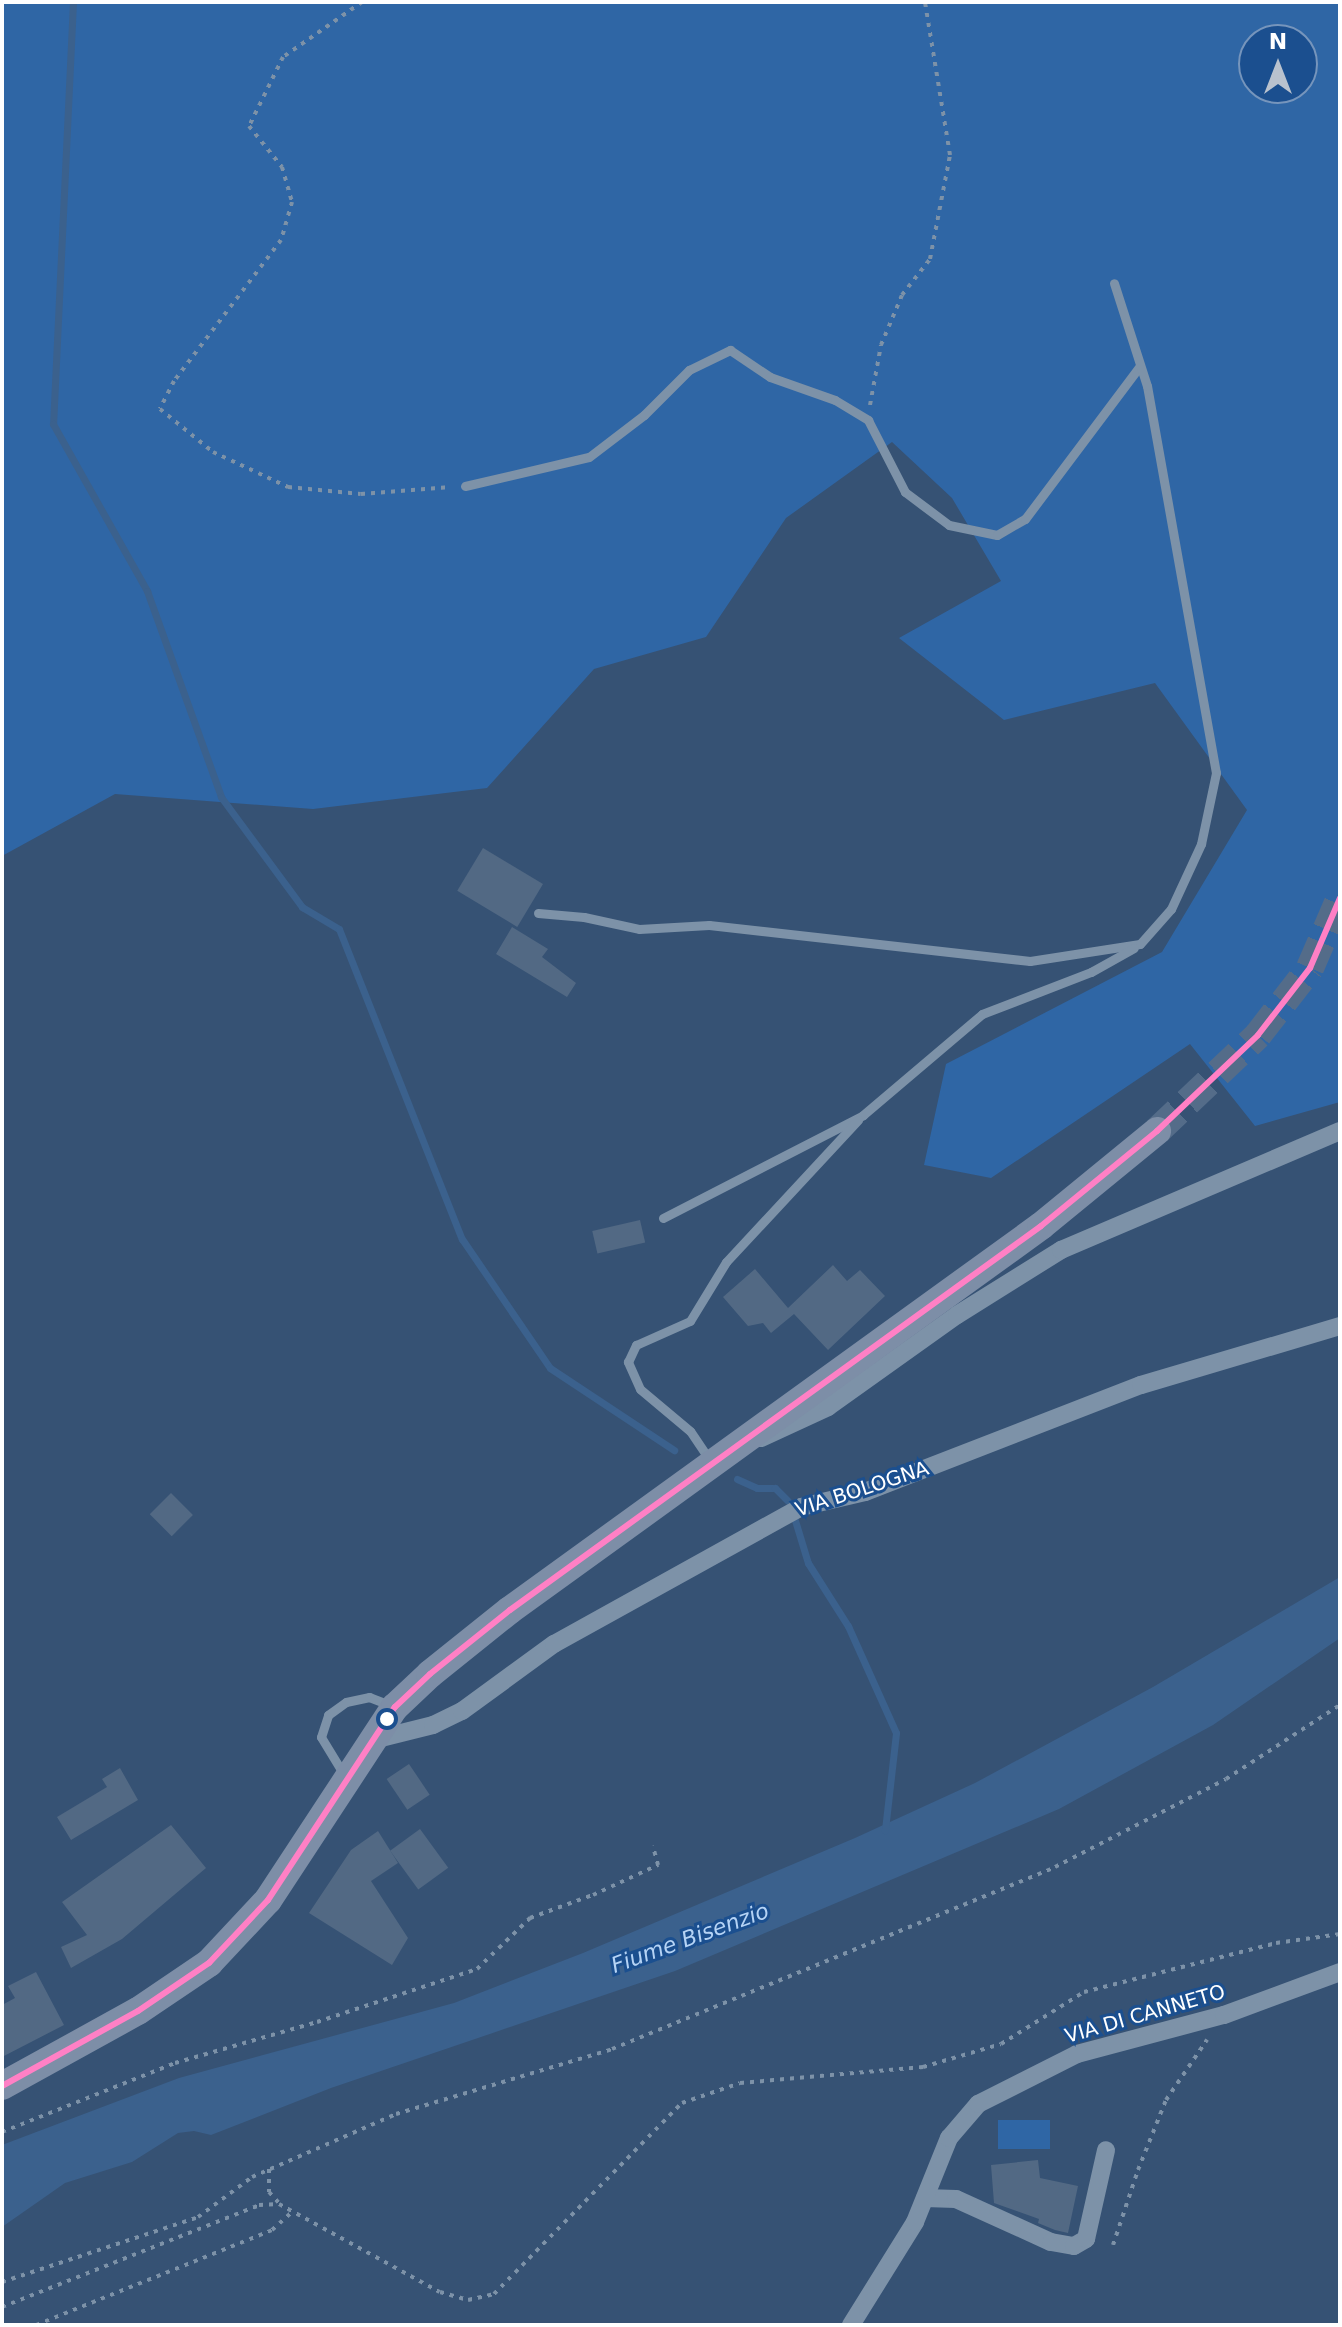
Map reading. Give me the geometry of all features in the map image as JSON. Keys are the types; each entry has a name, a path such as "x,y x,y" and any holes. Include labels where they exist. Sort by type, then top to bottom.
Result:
{"main road":[{"path":"2,2086 138,2011 209,1963 268,1900 395,1707 510,1610 1041,1226 1157,1131"}],"street":[{"path":"739,1446 792,1427 828,1407 957,1315 1061,1250 1340,1131"},
{"name":"VIA BOLOGNA","path":"373,1740 433,1725 462,1711 554,1644 801,1507 865,1492 1141,1385 1340,1326"},
{"name":"VIA DI CANNETO","path":"851,2325 915,2222 949,2138 978,2104 1077,2054 1224,2015 1340,1972"},
{"path":"925,2198 956,2199 1051,2242 1074,2246 1086,2239 1106,2150"}],"lane":[{"path":"713,1465 690,1431 640,1389 628,1362 636,1345 690,1321 726,1262 863,1115 982,1014 1091,972 1140,944 1171,909 1201,844 1216,773 1147,386 1114,283"},
{"path":"465,486 589,457 644,415 689,370 730,350 770,377 835,400 868,420 905,492 949,525 997,535 1025,519 1140,366"},
{"path":"538,913 584,917 639,929 709,925 914,951 1030,961 1140,944"},
{"path":"663,1218 863,1115"},
{"path":"347,1779 321,1737 328,1715 346,1702 369,1697 395,1707"}],"path":[{"path":"362,2 283,57 249,126 282,167 292,202 281,240 174,381 160,409 213,452 288,487 361,494 465,486"},
{"path":"868,420 881,345 902,295 930,259 950,155 925,2"},
{"path":"2,2282 198,2217 252,2177 396,2114 612,2049 1055,1867 1226,1779 1340,1705"},
{"path":"2,2132 175,2063 317,2022 477,1969 530,1918 658,1865 653,1846"},
{"path":"269,2169 269,2192 279,2204 440,2292 468,2300 494,2294 682,2103 740,2083 923,2067 1001,2044 1084,1992 1276,1943 1340,1934"},
{"path":"1113,2245 1166,2100 1224,2015"},
{"path":"2,2307 259,2205 279,2204"},
{"path":"36,2325 272,2230 293,2211"}],"shaded area":[{"path":"2,2 1340,2 1340,1102 1255,1126 1190,1044 991,1178 924,1165 946,1064 1162,952 1247,810 1155,683 1004,720 899,638 1001,581 952,498 892,442 786,518 706,637 594,669 487,788 313,809 115,794 2,856"},
{"path":"998,2120 1050,2120 1050,2149 998,2149"}],"water":[{"name":"Fiume Bisenzio","path":"1340,1577 1340,1638 1213,1725 1059,1809 675,1971 331,2088 211,2135 194,2131 178,2133 132,2162 65,2183 2,2227 2,2145 179,2078 454,2003 583,1953 855,1838 975,1783 1153,1687"}],"building":[{"path":"483,848 543,884 517,927 457,891"},
{"path":"512,927 548,949 542,957 576,983 567,997 496,954"},
{"path":"640,1220 645,1242 597,1253 592,1231"},
{"path":"833,1265 847,1281 860,1270 885,1296 828,1350 794,1314 771,1333 763,1323 748,1326 723,1297 755,1269 788,1308"},
{"path":"171,1493 193,1515 172,1536 150,1514"},
{"path":"409,1764 430,1795 407,1810 387,1779"},
{"path":"120,1768 138,1800 71,1840 57,1817 107,1787 102,1779"},
{"path":"171,1825 206,1868 122,1939 71,1968 61,1947 87,1935 62,1902"},
{"path":"420,1829 448,1868 418,1890 390,1851"},
{"path":"378,1831 398,1863 371,1881 408,1938 392,1965 309,1913 351,1850"},
{"path":"36,1972 64,2025 2,2057 2,2005 15,1998 8,1986"},
{"path":"1038,2160 1040,2178 1078,2186 1068,2233 994,2203 991,2165"}],"waterway":[{"path":"73,2 53,424 147,591 221,797 302,907 339,929 462,1239 550,1368 674,1450"},
{"path":"737,1479 757,1488 775,1488 788,1501"},
{"path":"794,1517 808,1563 848,1626 896,1733 885,1830"}],"tunnel":[{"path":"1157,1131 1258,1035 1310,968 1340,898"}],"transit line":[{"path":"2,2086 138,2011 209,1963 268,1900 395,1707 430,1674 510,1610 1041,1226 1157,1131 1258,1035 1310,968 1340,898"}]}
